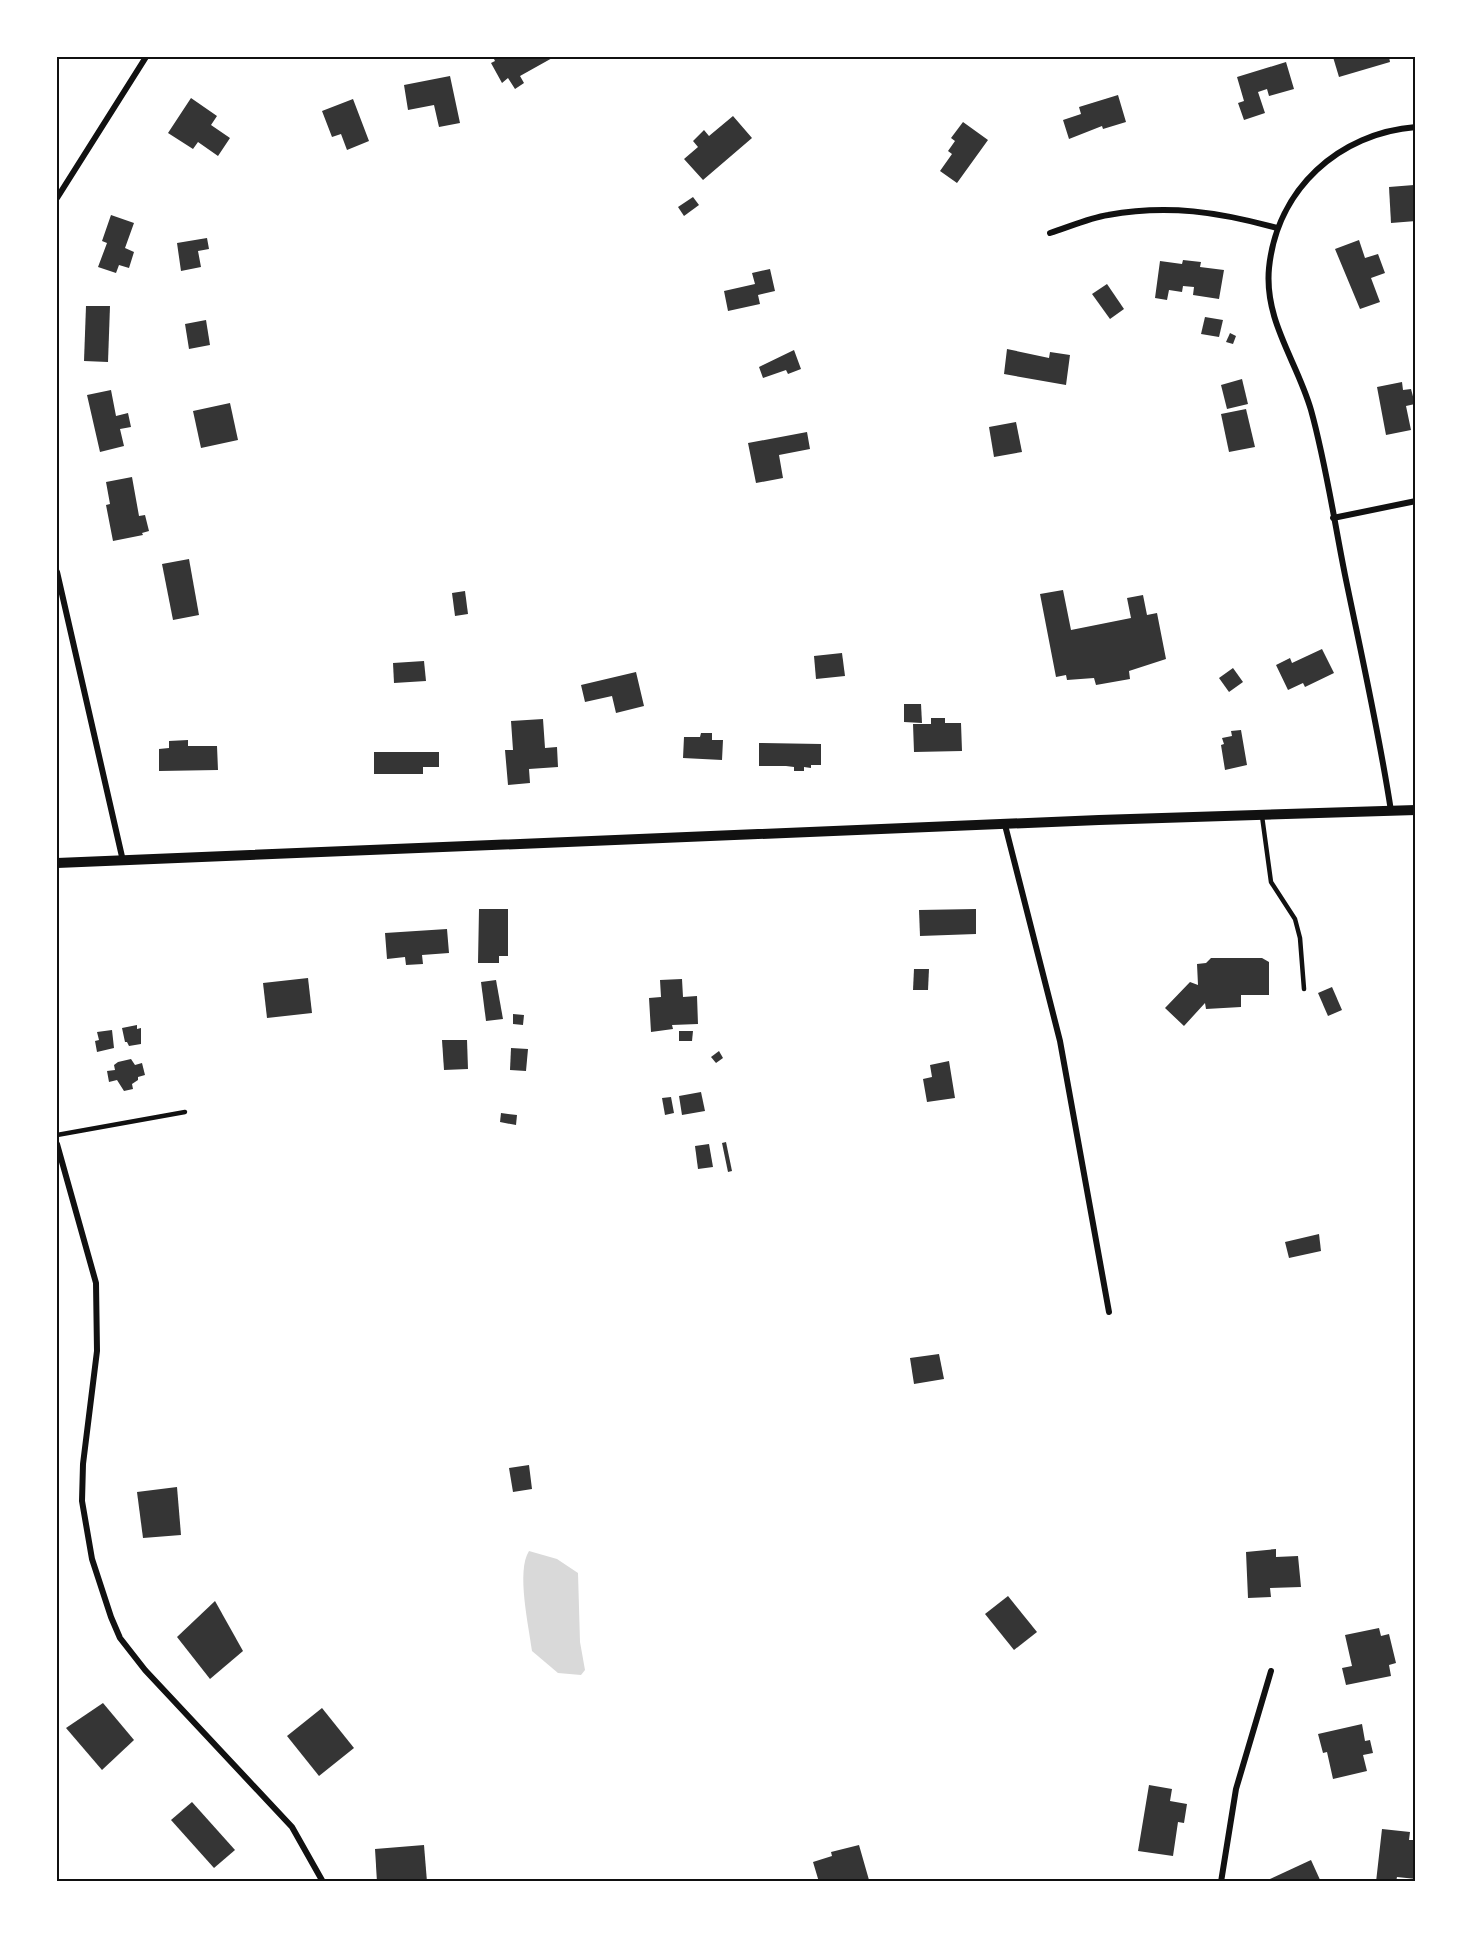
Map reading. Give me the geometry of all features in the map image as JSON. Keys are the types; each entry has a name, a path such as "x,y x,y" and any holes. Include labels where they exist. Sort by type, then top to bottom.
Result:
{"street":[{"path":"57,198 146,57"},
{"path":"1391,811 1311,409 1279,335 1271,307 1269,268 1277,228 1292,197 1307,179 1341,149 1372,135 1416,127"},
{"path":"1050,233 1107,215 1166,209 1224,214 1277,228"},
{"path":"1333,518 1416,501"},
{"path":"57,572 123,861"},
{"path":"57,863 1416,810"},
{"path":"1005,825 1060,1041 1109,1312"},
{"path":"57,1144 96,1283 97,1351 83,1464 81,1501 92,1559 111,1617 120,1638 145,1670 292,1827 323,1882"},
{"path":"1221,1882 1236,1789 1271,1671"}],"lane":[{"path":"1262,816 1271,882 1295,919 1304,989"},
{"path":"57,1135 185,1112"}],"shaded area":[{"path":"529,1551 557,1559 578,1573 580,1642 585,1670 581,1675 558,1673 532,1651 523,1585 525,1560"}],"building":[{"path":"493,57 554,57 520,76 524,83 515,89 508,78 502,83 491,63 495,61"},
{"path":"1333,57 1389,57 1390,62 1339,77"},
{"path":"1286,62 1294,89 1269,96 1267,89 1258,92 1265,113 1244,120 1238,103 1244,101 1237,77"},
{"path":"450,76 460,123 439,127 434,105 408,110 404,85"},
{"path":"1118,95 1126,122 1103,129 1102,126 1069,139 1063,120 1081,114 1079,107"},
{"path":"191,98 217,116 211,125 230,138 218,156 198,142 193,149 168,133"},
{"path":"353,99 369,141 347,150 341,134 332,137 322,111"},
{"path":"733,116 752,138 703,180 684,159 698,147 693,141 704,130 709,136"},
{"path":"963,122 988,140 957,183 940,171 952,154 948,151 955,141 951,138"},
{"path":"1414,185 1416,221 1391,223 1389,187"},
{"path":"693,197 699,205 684,216 678,207"},
{"path":"111,215 134,223 125,248 134,252 129,268 119,265 116,273 98,267 107,243 102,241"},
{"path":"207,238 209,249 198,251 201,267 181,271 177,243"},
{"path":"1359,240 1365,258 1378,254 1385,273 1371,278 1380,302 1360,309 1335,249"},
{"path":"1183,260 1201,262 1200,267 1224,270 1219,299 1193,295 1194,287 1183,286 1182,292 1169,290 1167,300 1155,298 1160,261 1182,264"},
{"path":"770,269 775,291 758,295 760,304 728,311 724,291 755,284 752,273"},
{"path":"1107,284 1124,309 1110,319 1092,294"},
{"path":"86,306 110,306 108,362 84,361"},
{"path":"1205,317 1223,320 1219,337 1201,334"},
{"path":"206,320 210,345 189,349 185,324"},
{"path":"1230,333 1236,336 1233,344 1226,342"},
{"path":"1007,349 1049,358 1050,352 1070,355 1066,385 1004,374"},
{"path":"794,350 801,369 788,374 786,370 763,378 759,367"},
{"path":"1242,379 1248,404 1227,409 1221,385"},
{"path":"1402,382 1403,390 1411,389 1415,404 1406,406 1411,430 1386,435 1377,387"},
{"path":"111,390 116,416 128,413 131,427 120,429 124,446 100,452 87,395"},
{"path":"230,403 238,440 201,448 193,411"},
{"path":"1246,409 1255,447 1229,452 1221,414"},
{"path":"1016,422 1022,452 994,457 989,427"},
{"path":"807,432 810,449 779,455 783,478 756,483 748,443"},
{"path":"132,477 139,516 145,515 149,531 142,533 143,535 113,541 106,505 110,504 106,482"},
{"path":"189,559 199,615 173,620 162,564"},
{"path":"1063,590 1071,630 1131,618 1127,598 1143,595 1147,615 1157,613 1166,659 1129,671 1130,679 1096,685 1094,678 1067,680 1066,675 1056,677 1040,594"},
{"path":"465,591 468,614 455,616 452,593"},
{"path":"1322,649 1334,673 1305,687 1303,683 1288,690 1276,665 1290,658 1292,663"},
{"path":"842,653 845,676 816,679 814,656"},
{"path":"424,661 426,681 394,683 393,663"},
{"path":"1233,668 1243,682 1229,692 1219,678"},
{"path":"636,672 644,706 616,713 612,696 585,702 581,685"},
{"path":"904,704 921,704 922,723 904,722"},
{"path":"931,718 945,718 945,723 961,723 962,751 914,752 913,724 931,724"},
{"path":"543,719 545,748 557,747 558,767 529,769 530,783 508,785 505,750 513,750 511,721"},
{"path":"1241,730 1247,765 1225,770 1222,738 1232,736 1231,731"},
{"path":"701,733 712,733 712,740 723,740 722,760 683,758 684,737 700,737"},
{"path":"188,740 188,746 217,746 218,770 159,771 159,749 169,748 169,741"},
{"path":"759,743 821,744 821,765 811,765 811,768 804,767 804,771 794,771 794,767 786,766 759,766"},
{"path":"374,752 439,752 439,767 423,767 423,774 374,774"},
{"path":"479,909 508,909 508,956 499,956 499,963 478,963"},
{"path":"976,909 976,934 920,936 919,910"},
{"path":"447,929 449,953 422,955 423,964 406,965 405,957 387,959 385,933"},
{"path":"1211,958 1262,958 1269,962 1269,995 1241,995 1241,1007 1206,1009 1205,1003 1184,1026 1165,1008 1190,982 1198,985 1197,964 1206,963"},
{"path":"914,969 929,969 928,990 913,990"},
{"path":"308,978 312,1013 267,1018 263,983"},
{"path":"682,979 683,997 697,996 698,1024 672,1025 673,1029 651,1032 649,998 661,997 660,980"},
{"path":"496,980 503,1019 486,1021 481,982"},
{"path":"1332,987 1342,1010 1328,1016 1318,993"},
{"path":"513,1014 524,1015 523,1025 513,1024"},
{"path":"137,1025 137,1029 141,1028 141,1044 129,1046 125,1042 122,1028"},
{"path":"112,1030 114,1048 97,1052 95,1041 99,1040 97,1032"},
{"path":"679,1031 693,1031 692,1041 679,1041"},
{"path":"442,1040 467,1040 468,1069 444,1070"},
{"path":"511,1048 528,1049 526,1071 510,1070"},
{"path":"719,1051 723,1058 716,1063 711,1057"},
{"path":"131,1059 135,1065 142,1063 145,1075 138,1077 138,1080 132,1084 133,1089 124,1091 117,1080 109,1082 107,1071 115,1070 114,1065 118,1062"},
{"path":"949,1061 955,1098 927,1102 923,1079 932,1077 930,1065"},
{"path":"701,1092 705,1111 682,1115 679,1096"},
{"path":"671,1097 674,1113 665,1115 662,1098"},
{"path":"501,1113 517,1115 516,1125 500,1122"},
{"path":"726,1142 732,1171 728,1172 722,1143"},
{"path":"709,1144 713,1167 698,1169 695,1146"},
{"path":"1319,1234 1321,1251 1289,1258 1285,1242"},
{"path":"939,1354 944,1379 914,1384 910,1358"},
{"path":"529,1465 532,1489 513,1492 509,1468"},
{"path":"177,1487 181,1535 143,1538 137,1492"},
{"path":"1276,1549 1276,1557 1298,1556 1301,1587 1270,1588 1271,1597 1248,1598 1246,1552"},
{"path":"1008,1596 1037,1632 1014,1650 985,1614"},
{"path":"215,1601 243,1651 210,1679 177,1637"},
{"path":"1379,1628 1381,1636 1389,1634 1396,1663 1389,1665 1391,1676 1346,1685 1342,1668 1352,1666 1345,1635"},
{"path":"103,1703 134,1740 102,1770 66,1728"},
{"path":"322,1708 354,1748 319,1776 287,1736"},
{"path":"1362,1724 1365,1741 1370,1740 1373,1753 1363,1755 1367,1771 1333,1779 1327,1752 1323,1753 1318,1734"},
{"path":"1149,1785 1172,1789 1170,1801 1187,1804 1184,1823 1178,1822 1173,1856 1138,1851"},
{"path":"192,1802 235,1850 214,1868 171,1820"},
{"path":"1382,1829 1410,1832 1409,1840 1416,1840 1416,1879 1397,1877 1396,1882 1376,1882"},
{"path":"424,1845 427,1882 377,1882 375,1849"},
{"path":"859,1845 869,1880 819,1882 813,1862 832,1856 831,1852"},
{"path":"1311,1860 1321,1882 1271,1882 1270,1879"}]}
